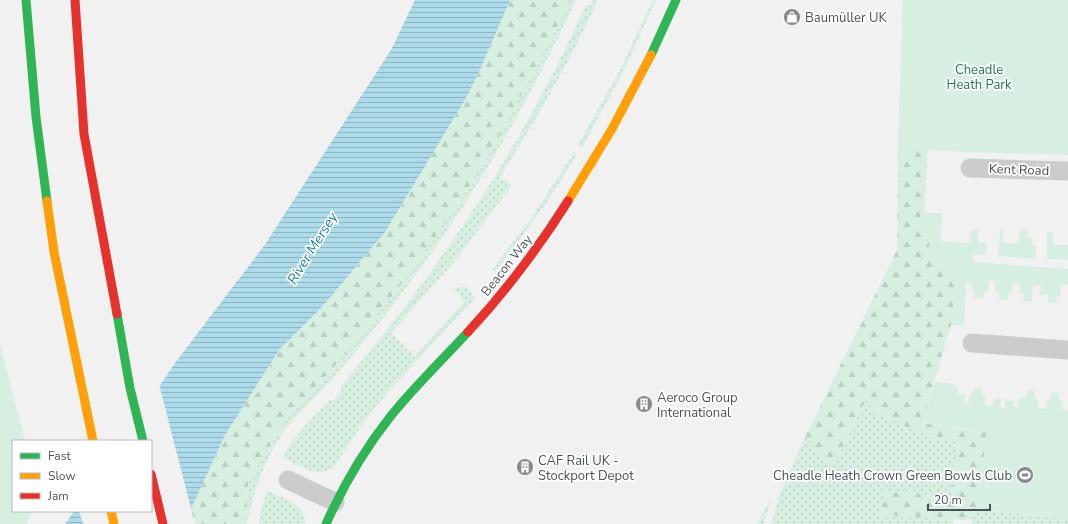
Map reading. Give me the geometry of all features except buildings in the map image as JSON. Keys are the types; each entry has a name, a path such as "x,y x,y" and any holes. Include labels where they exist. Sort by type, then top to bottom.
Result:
{"main road":[{"path":"26,0 36,117 54,252 93,440"},
{"path":"75,0 84,134 130,388 143,440"},
{"name":"Beacon Way","path":"326,524 335,502 355,467 390,418 469,331 501,293 530,257 567,203 626,105 664,29 676,0"},
{"path":"152,478 163,524"},
{"path":"111,512 114,524"}],"street":[{"name":"Kent Road","path":"970,168 1068,171"},
{"path":"972,343 1068,350"},
{"path":"288,480 335,502"}],"green space":[{"path":"510,0 569,0 559,23 498,138 464,195 409,274 355,343 282,424 248,482 246,524 195,524 191,509 225,435 279,350 322,307 385,232 466,98 480,70"},
{"path":"569,0 576,0 559,37 521,109 480,180 435,248 393,305 335,376 294,419 282,434 260,477 246,524 248,482 282,424 355,343 409,273 464,195 498,138 559,23"},
{"path":"593,0 598,0 564,68 527,134 500,177 512,185 454,262 391,333 415,356 465,301 454,290 461,287 467,288 471,292 474,299 386,394 365,420 333,468 327,471 314,471 301,467 282,457 292,441 310,420 330,400 334,400 341,392 341,386 412,298 445,252 506,157 561,58 585,7 591,5"},
{"path":"653,0 656,0 623,72 582,148 578,145 620,70"},
{"path":"903,0 928,150 924,213 927,234 932,254 957,279 951,325 922,423 963,430 987,432 977,509 972,509 971,519 963,520 881,515 880,508 885,491 951,498 957,441 931,437 874,413 866,399 832,470 806,435 897,250 898,148"},
{"name":"Cheadle Heath Park","path":"903,0 1068,0 1068,155 962,152 898,148"},
{"path":"574,152 577,154 538,214 495,271 492,269 531,219"},
{"path":"924,213 942,213 941,241 970,243 971,230 978,230 978,243 987,243 986,255 973,255 973,262 1068,269 1068,285 1061,285 1060,296 1057,296 1056,303 1048,303 1048,295 1040,295 1041,286 1033,285 1032,302 1023,301 1024,294 1019,294 1020,283 1013,282 1012,293 1008,293 1008,300 999,300 999,293 995,292 995,281 989,281 988,292 984,292 984,298 974,298 972,283 966,283 964,326 951,325 957,279 948,276 935,262 929,242"},
{"path":"1000,230 1003,230 1003,243 1018,243 1019,231 1029,231 1028,238 1032,238 1032,244 1036,245 1036,259 998,256"},
{"path":"1047,232 1053,232 1053,245 1068,245 1068,260 1047,259"},
{"path":"0,344 25,440 12,440 12,512 32,512 32,514 26,524 0,524"},
{"path":"935,382 954,384 954,386 958,386 958,394 965,394 965,403 969,403 970,394 973,394 974,387 982,388 982,395 986,396 985,405 993,405 994,398 1002,399 1000,406 1003,408 1005,406 1005,401 1014,401 1014,407 1018,407 1019,398 1026,398 1026,391 1035,391 1035,399 1039,399 1038,408 1046,409 1047,400 1050,400 1051,393 1059,393 1059,400 1063,401 1062,410 1068,410 1068,519 977,509 987,432 922,423"},
{"path":"866,399 931,437 957,441 951,498 885,491 882,515 953,519 953,524 771,524 780,494 806,435 832,469"},
{"path":"267,491 298,506 305,517 305,524 259,524 262,506"},
{"path":"771,499 764,524 757,524"},
{"path":"972,509 1068,519 1068,524 972,524"}],"water":[{"name":"River Mersey","path":"415,0 510,0 480,70 466,98 385,232 322,307 279,350 225,435 191,509 181,524 65,524 73,512 152,512 152,440 123,440 175,363 264,246 391,50"}],"pier":[{"path":"159,384 192,512 184,524 83,524 79,512 152,512 152,440 121,440"}],"traffic: fast":[{"path":"26,0 36,117 47,201"},
{"path":"651,55 676,0"},
{"path":"117,314 130,388 143,440"},
{"path":"326,524 371,442 409,395 468,332"}],"traffic: slow":[{"path":"568,201 612,129 651,55"},
{"path":"47,201 54,252 93,440"},
{"path":"111,512 114,524"}],"traffic: jam":[{"path":"75,0 84,134 117,314"},
{"path":"468,332 521,269 568,201"},
{"path":"152,478 163,524"}],"place":[{"name":"Baumüller UK","path":"792,17"},
{"name":"Aeroco Group International","path":"644,404"},
{"name":"CAF Rail UK - Stockport Depot","path":"525,467"},
{"name":"Cheadle Heath Crown Green Bowls Club","path":"1025,475"}]}
